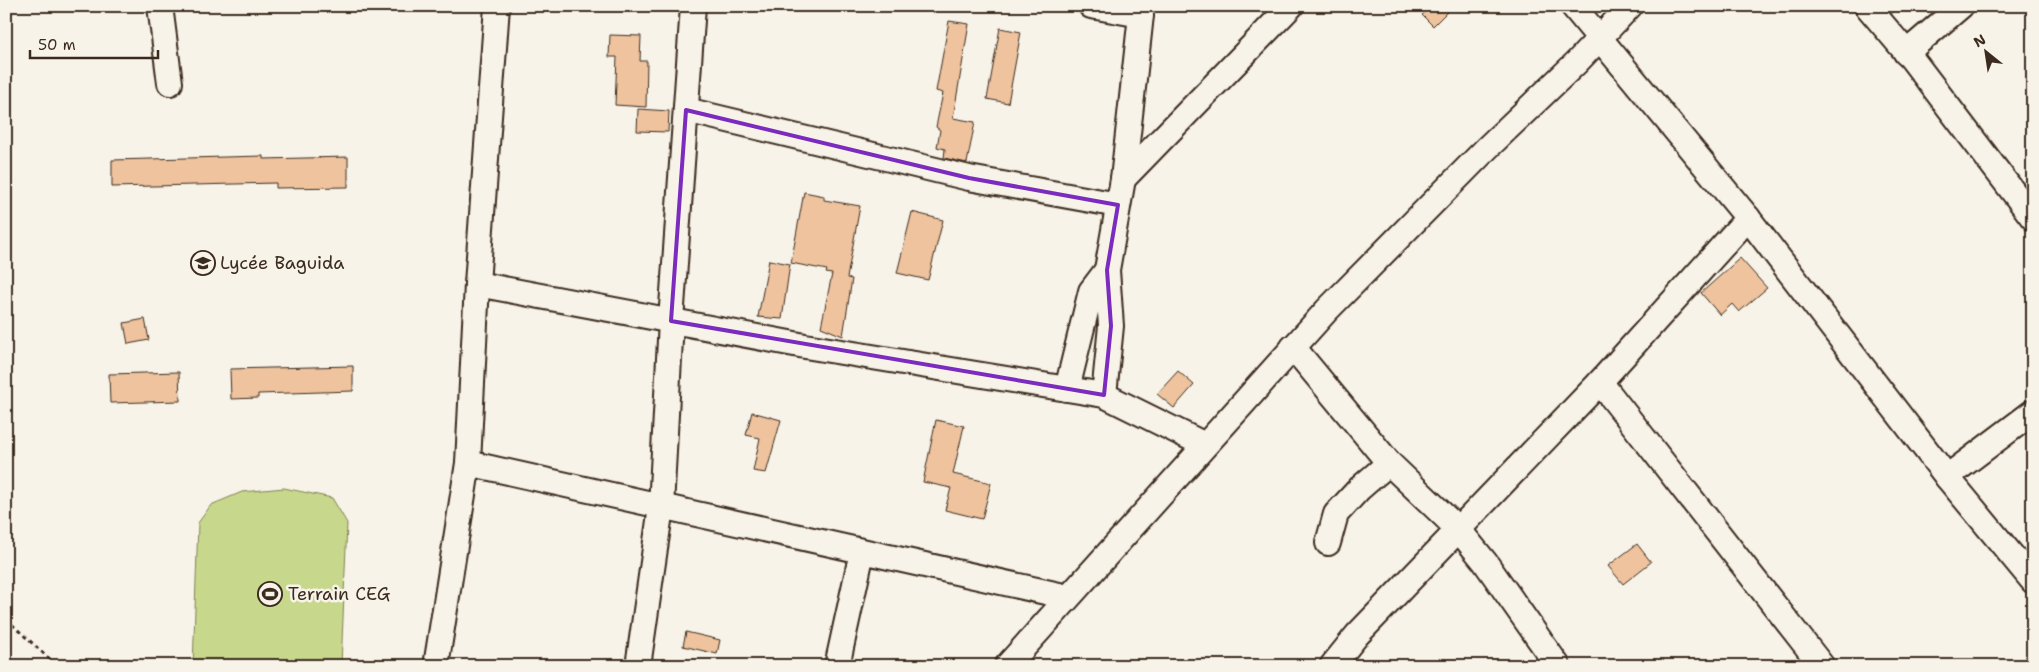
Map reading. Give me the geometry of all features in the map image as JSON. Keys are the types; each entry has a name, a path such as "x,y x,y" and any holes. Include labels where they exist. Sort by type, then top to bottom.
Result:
{"street":[{"path":"160,6 170,83"},
{"path":"436,666 468,463 477,284 497,6"},
{"path":"638,666 661,507 671,321 693,6"},
{"path":"1092,6 1140,11 1123,179 1107,270 1111,326 1104,395"},
{"path":"1123,179 1291,6"},
{"path":"1573,6 1748,218 1948,477 2033,581"},
{"path":"1007,666 1292,347 1487,148 1600,39 1630,6"},
{"path":"1867,6 1906,52 2033,218"},
{"path":"1906,52 1961,6"},
{"path":"686,110 969,178 1118,205"},
{"path":"1332,666 1357,635 1600,382 1748,218"},
{"path":"1067,389 1091,291 1107,270"},
{"path":"477,284 805,346 1104,395 1205,445"},
{"path":"1292,347 1389,463 1459,530 1485,562 1558,666"},
{"path":"1600,382 1822,666"},
{"path":"1948,477 2033,412"},
{"path":"468,463 1068,598"},
{"path":"1328,543 1336,514 1359,489 1389,463"},
{"path":"837,666 862,552"}],"path":[{"path":"6,619 56,665"}],"highlighted area":[{"path":"686,110 969,178 1118,205 1107,270 1111,326 1104,395 671,321"}],"green space":[{"name":"Terrain CEG","path":"284,488 332,498 347,523 341,666 193,666 198,523 211,505 242,492"}],"building":[{"path":"1431,6 1453,6 1433,26 1422,15"},
{"path":"949,21 969,24 953,118 975,122 967,163 944,158 945,149 937,147 940,130 936,127 943,93 936,91"},
{"path":"1000,28 1021,32 1008,103 987,99"},
{"path":"610,35 641,36 640,61 647,61 646,107 615,105 617,57 609,57"},
{"path":"638,109 669,111 668,132 637,131"},
{"path":"263,156 263,159 348,157 348,187 276,188 276,183 112,187 112,160"},
{"path":"804,192 824,196 824,200 860,206 847,278 852,279 843,336 821,327 832,274 826,273 827,270 791,263"},
{"path":"912,212 943,220 928,280 897,273"},
{"path":"1740,258 1767,288 1739,312 1732,304 1720,315 1701,293"},
{"path":"769,260 790,264 782,319 758,317"},
{"path":"145,319 149,340 128,344 124,323"},
{"path":"353,366 353,391 258,394 258,398 231,399 230,369"},
{"path":"1178,371 1194,385 1174,408 1157,394"},
{"path":"179,372 180,401 110,403 109,374"},
{"path":"752,412 781,420 766,473 753,471 760,438 746,435"},
{"path":"936,420 964,426 953,474 991,483 982,519 945,510 951,488 923,482"},
{"path":"1637,544 1651,562 1623,584 1608,566"},
{"path":"686,632 720,640 717,654 683,646"}],"place":[{"name":"Lycée Baguida","path":"203,263"},
{"name":"Terrain CEG","path":"270,594"}]}
